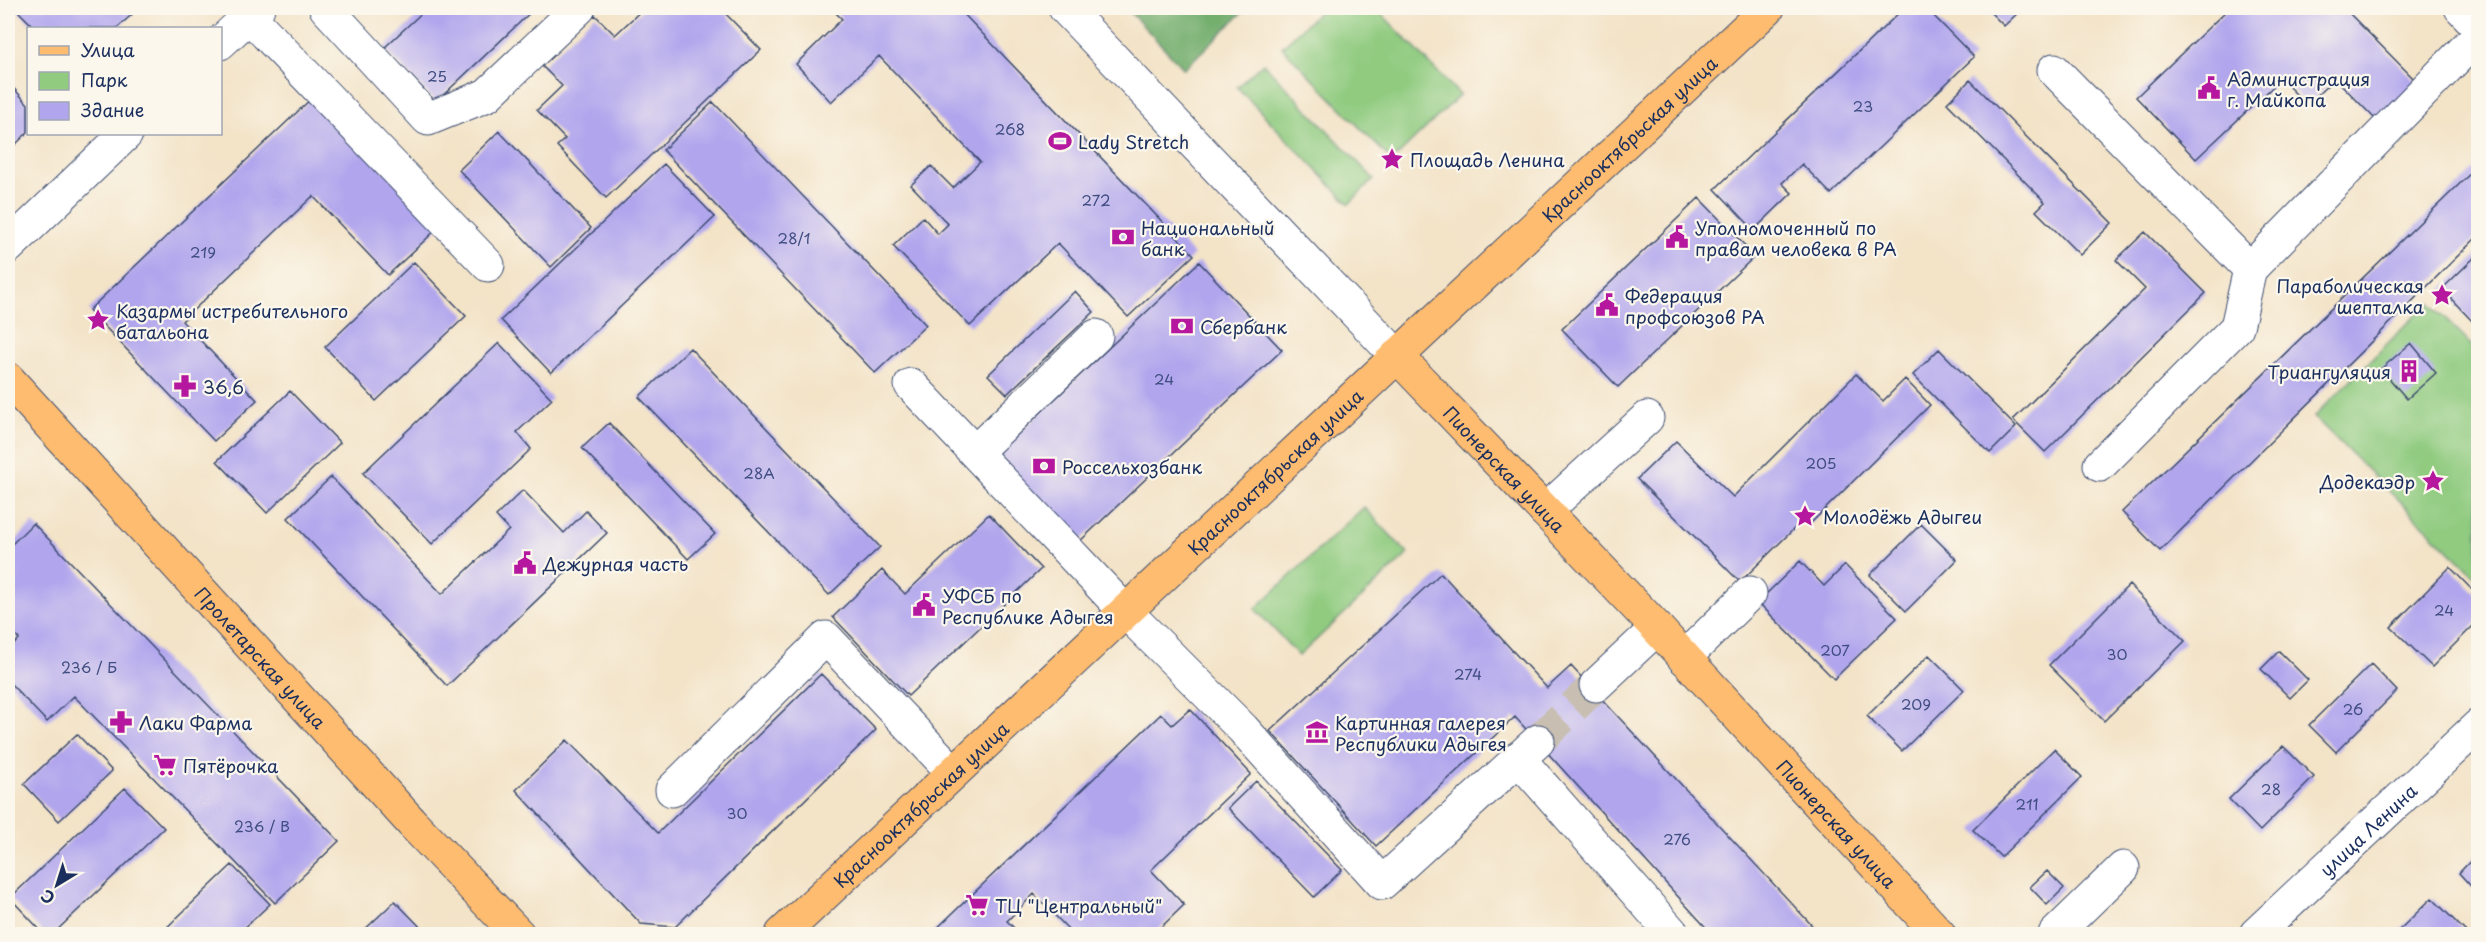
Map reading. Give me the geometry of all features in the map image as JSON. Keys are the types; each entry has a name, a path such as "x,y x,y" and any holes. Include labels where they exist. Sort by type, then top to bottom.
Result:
{"main road":[{"name":"Краснооктябрьская улица","path":"782,934 1768,8"},
{"name":"Пионерская улица","path":"1397,356 1657,628 1940,934"},
{"name":"Пролетарская улица","path":"8,379 413,824 518,934"}],"street":[{"path":"326,8 428,119 486,95 579,8"},
{"name":"Пионерская улица","path":"1065,8 1397,356"},
{"path":"2461,8 2478,26"},
{"path":"222,41 254,12 488,265"},
{"path":"2100,465 2237,327 2250,269 2478,36"},
{"path":"2054,70 2250,269"},
{"path":"8,247 125,135"},
{"path":"975,452 1096,336"},
{"path":"911,385 1125,611 1243,729 1382,883 1528,750 1673,934"},
{"path":"1545,512 1647,418"},
{"path":"1684,658 1750,593"},
{"path":"1596,685 1657,628"},
{"path":"672,790 826,638 953,772"},
{"name":"улица Ленина","path":"2256,934 2478,726"},
{"path":"2055,934 2123,868"}],"green space":[{"path":"1126,8 1247,8 1184,69"},
{"path":"1323,8 1376,8 1460,95 1392,161 1282,47"},
{"path":"1263,63 1374,179 1349,204 1237,87"},
{"path":"2429,302 2478,352 2478,579 2314,417"},
{"path":"1364,507 1408,554 1299,656 1255,609"}],"building":[{"path":"24,8 139,8 118,27 34,27 19,12"},
{"path":"427,8 535,8 436,102 384,48"},
{"path":"644,8 720,8 761,50 606,198 557,146 565,139 537,110 562,86 542,66 595,15 615,35"},
{"path":"831,8 958,8 1194,255 1128,317 1058,243 970,326 893,246 923,217 938,234 948,224 911,185 931,166 953,188 980,162 879,56 831,102 796,64 842,19"},
{"path":"1904,8 1926,8 1974,57 1831,194 1802,164 1782,183 1792,193 1754,230 1715,189"},
{"path":"1986,8 2023,8 2004,26"},
{"name":"Администрация г. Майкопа","path":"2223,8 2344,8 2418,83 2378,122 2335,78 2307,105 2281,79 2196,159 2136,97 2226,11"},
{"path":"1970,80 2112,223 2080,255 2036,211 2045,202 1947,103"},
{"path":"8,82 27,103 27,133 8,152"},
{"path":"314,96 439,227 388,275 313,196 182,321 257,400 214,441 89,310"},
{"path":"713,102 926,325 875,373 663,150"},
{"path":"499,131 591,228 551,267 459,170"},
{"path":"664,164 715,217 551,373 501,320"},
{"path":"2478,166 2478,236 2160,551 2122,512"},
{"path":"1699,198 1755,256 1618,387 1562,329"},
{"path":"2145,232 2206,293 2045,452 2013,420 2145,289 2116,260"},
{"path":"2478,254 2478,315 2472,321 2442,289"},
{"path":"414,262 466,316 376,401 325,347"},
{"path":"1199,262 1282,350 1078,543 995,456"},
{"path":"1075,291 1094,312 1007,394 988,375"},
{"path":"499,343 552,399 517,432 531,449 432,544 363,473"},
{"name":"Триангуляция","path":"2411,343 2436,373 2407,399 2381,369"},
{"path":"690,348 880,547 829,595 639,397"},
{"path":"1939,349 2016,427 1990,453 1913,375"},
{"path":"1856,374 1883,401 1905,379 1930,405 1809,525 1803,520 1740,582 1637,479 1676,441 1733,497"},
{"path":"290,391 340,443 267,513 217,461"},
{"path":"609,423 715,534 688,559 582,448"},
{"name":"Дежурная часть","path":"331,477 442,594 509,530 496,516 523,490 564,533 586,511 607,533 447,686 288,518"},
{"name":"УФСБ по Республике Адыгея","path":"989,514 1041,569 908,696 833,617 882,570 905,594"},
{"path":"33,523 339,841 275,903 74,696 47,722 8,681 8,651 19,639 8,627 8,548"},
{"path":"1921,524 1957,560 1906,611 1870,575"},
{"path":"1800,561 1824,586 1845,565 1897,618 1834,679 1758,602"},
{"path":"2450,567 2478,596 2478,621 2432,667 2391,627"},
{"path":"1441,573 1547,688 1571,666 1820,934 1712,934 1515,717 1376,846 1270,731"},
{"path":"2129,585 2185,641 2104,721 2049,665"},
{"path":"2279,651 2308,680 2290,698 2261,669"},
{"path":"1929,655 1964,690 1902,751 1867,716"},
{"path":"2371,664 2397,691 2336,752 2309,725"},
{"path":"821,674 876,730 675,927 641,924 516,790 567,740 658,833"},
{"path":"1190,709 1251,774 1151,870 1184,905 1154,934 1073,934 1034,894 1007,921 1020,934 931,934 1161,714 1172,725"},
{"path":"77,734 112,771 59,821 24,784"},
{"path":"2283,746 2314,777 2260,831 2229,799"},
{"path":"2054,749 2082,777 2001,857 1973,830"},
{"path":"1256,781 1342,870 1314,897 1228,808"},
{"path":"125,788 164,828 53,934 44,934 10,898"},
{"path":"2478,853 2478,894 2459,873"},
{"path":"232,865 270,904 238,934 160,934"},
{"path":"2047,871 2064,888 2047,905 2030,887"},
{"path":"2432,898 2468,934 2395,934"},
{"path":"395,901 427,934 360,934"}],"tunnel":[{"path":"1538,741 1596,685"}],"place":[{"name":"Администрация г. Майкопа","path":"2209,88"},
{"name":"Lady Stretch","path":"1060,141"},
{"name":"Площадь Ленина","path":"1392,159"},
{"name":"Национальный банк","path":"1123,237"},
{"name":"Уполномоченный по правам человека в РА","path":"1677,237"},
{"name":"Параболическая шепталка","path":"2442,295"},
{"name":"Федерация профсоюзов РА","path":"1607,305"},
{"name":"Казармы истребительного батальона","path":"98,320"},
{"name":"Сбербанк","path":"1182,326"},
{"name":"Триангуляция","path":"2409,371"},
{"name":"36,6","path":"185,386"},
{"name":"Россельхозбанк","path":"1044,466"},
{"name":"Додекаэдр","path":"2433,481"},
{"name":"Молодёжь Адыгеи","path":"1805,516"},
{"name":"Дежурная часть","path":"525,563"},
{"name":"УФСБ по Республике Адыгея","path":"924,605"},
{"name":"Лаки Фарма","path":"121,722"},
{"name":"Картинная галерея Республики Адыгея","path":"1317,732"},
{"name":"Пятёрочка","path":"165,765"},
{"name":"ТЦ \"Центральный\"","path":"977,905"}]}
